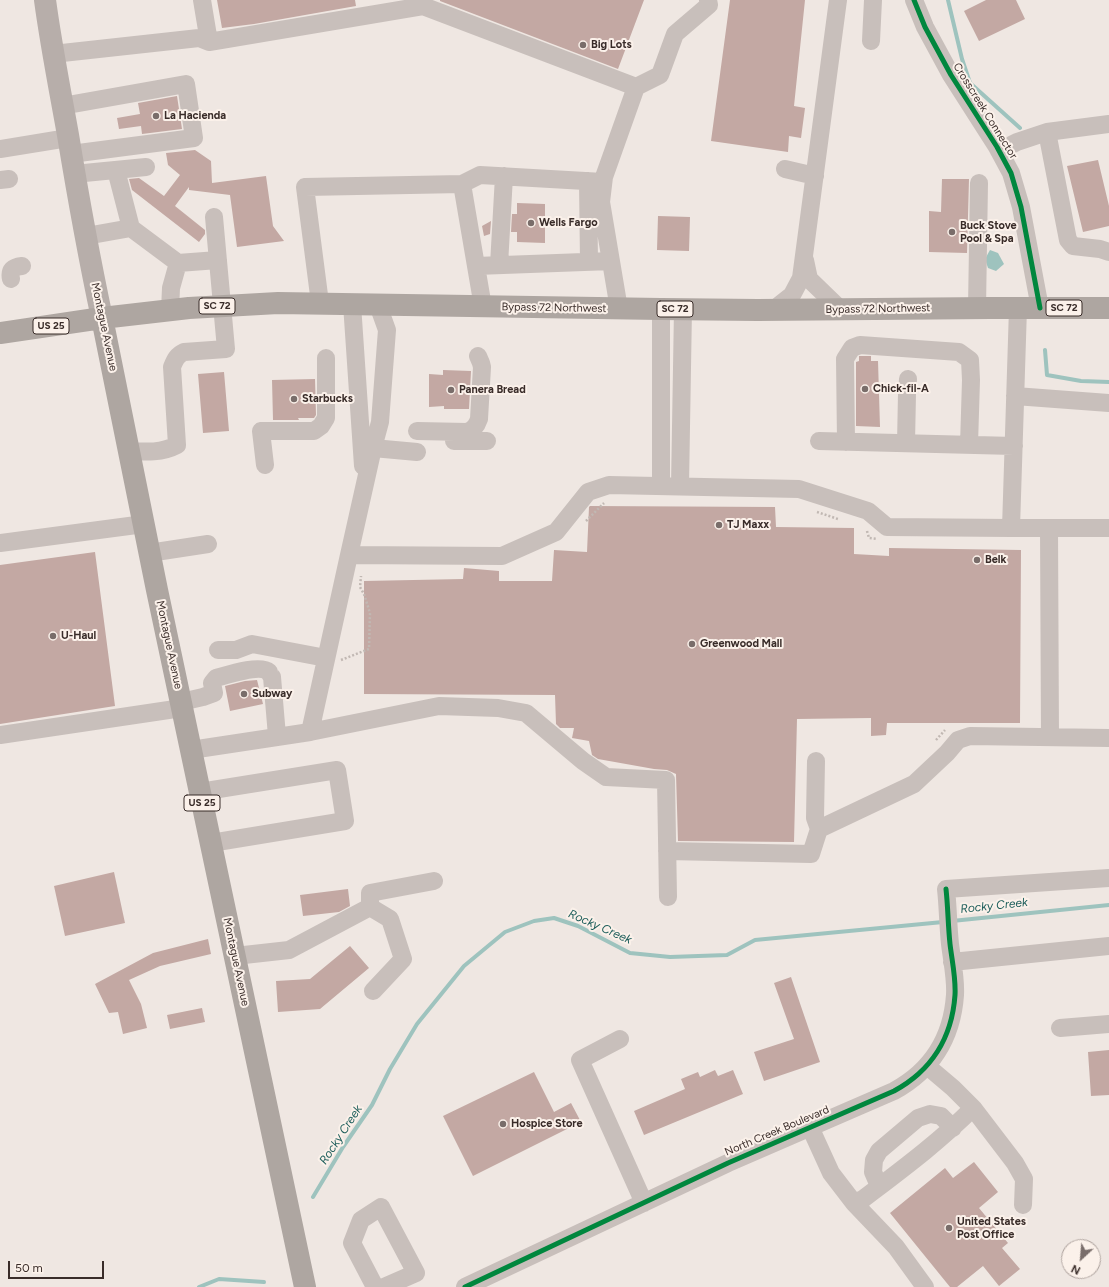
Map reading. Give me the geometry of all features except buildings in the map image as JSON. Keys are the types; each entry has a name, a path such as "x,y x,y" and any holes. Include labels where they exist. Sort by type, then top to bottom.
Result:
{"highway":[{"name":"Bypass 72 Northwest","path":"0,333 170,310 222,305 278,303 773,310 1109,308"},
{"name":"Montague Avenue","path":"102,318 149,554 305,1287"}],"main road":[{"name":"Montague Avenue","path":"45,0 62,106 102,318"}],"street":[{"path":"202,0 209,42"},
{"path":"320,303 305,187 462,184 480,175 596,182 604,177 636,87 660,75 675,34 709,5 708,0"},
{"path":"773,310 792,295 801,278 838,0"},
{"path":"871,41 873,0"},
{"name":"Crosscreek Connector","path":"914,0 925,27 950,75 999,151 1011,173 1017,190 1032,260 1040,308"},
{"path":"53,54 199,38 209,42 423,6 636,87"},
{"path":"0,149 71,155 194,138 186,84 62,106"},
{"path":"999,151 1017,142 1047,132 1109,124"},
{"path":"1047,132 1068,240 1073,246 1100,249 1109,252"},
{"path":"71,155 116,170 146,167"},
{"path":"785,169 814,176"},
{"path":"116,170 131,228 178,264 218,260"},
{"path":"499,265 504,176"},
{"path":"596,182 601,202 619,309"},
{"path":"589,262 596,182"},
{"path":"976,308 979,183"},
{"path":"462,184 483,307"},
{"path":"129,451 152,452 168,450 177,445 172,367 177,357 179,354 184,352 226,349 214,217"},
{"path":"86,236 131,228"},
{"path":"804,255 809,279 840,309"},
{"path":"476,266 611,261"},
{"path":"170,310 171,288 178,264"},
{"path":"352,304 364,486"},
{"path":"310,732 334,659 349,555 380,422 387,330 378,305"},
{"path":"1011,528 1018,308"},
{"path":"661,309 661,486"},
{"path":"680,486 683,309"},
{"path":"846,442 845,359 852,348 860,345 959,352 970,360 969,445"},
{"path":"373,448 471,431 480,419 482,363 478,356"},
{"path":"265,465 262,432 314,431 321,426 326,418 326,358"},
{"path":"906,443 908,379"},
{"path":"1015,396 1109,403"},
{"path":"417,441 487,441"},
{"path":"819,441 1014,446"},
{"path":"349,555 502,556 556,532 588,492 609,485 799,489 868,511 887,527 1109,528"},
{"path":"0,543 144,524"},
{"path":"1049,528 1050,737"},
{"path":"149,554 208,544"},
{"path":"218,650 236,650 252,644 334,659"},
{"path":"0,735 181,705 214,693 212,683 216,678 258,668 269,672 272,677 277,736"},
{"path":"191,750 310,732 439,706 498,708 526,713 583,761 606,777 666,780 668,897"},
{"path":"819,829 914,784 958,740 970,736 1109,738"},
{"path":"667,851 811,854 819,829 815,818 816,761"},
{"path":"200,792 337,770 345,821 211,843"},
{"name":"North Creek Boulevard","path":"465,1287 728,1163 894,1091 913,1079 927,1066 938,1050 946,1035 952,1014 955,995 947,896 1109,878"},
{"path":"370,907 370,893 434,881"},
{"path":"235,956 289,950 370,907"},
{"path":"370,907 390,919 402,959 373,991"},
{"path":"952,962 1109,946"},
{"path":"1060,1028 1109,1024"},
{"path":"620,1039 580,1060 644,1203"},
{"path":"927,1066 953,1088 973,1108 1015,1163 1024,1178 1023,1205"},
{"path":"854,1203 863,1199 953,1128 973,1108"},
{"path":"879,1186 873,1172 874,1160 879,1151 918,1118 930,1114 941,1116 953,1128"},
{"path":"810,1128 831,1173 854,1203 896,1247 925,1287"},
{"path":"375,1287 352,1243 361,1220 381,1207 416,1273 395,1285"}],"path":[{"path":"583,524 607,499"},
{"path":"813,511 840,519"},
{"path":"866,525 869,538 884,540"},
{"path":"334,659 368,649 370,613 364,594 360,587 361,571"},
{"path":"934,744 945,730 949,729"}],"water":[{"path":"990,250 998,253 1004,264 996,271 988,268 985,259"}],"waterway":[{"path":"948,0 962,59 970,83 1020,128"},
{"path":"1045,350 1047,375 1081,381 1109,382"},
{"name":"Rocky Creek","path":"952,921 1109,905"},
{"name":"Rocky Creek","path":"313,1197 343,1147 372,1105 390,1069 417,1024 464,966 505,932 534,921 554,918 578,926 630,953 670,957 727,955 755,940 943,922"},
{"name":"Rocky Creek","path":"199,1287 219,1279 264,1282"}],"cycle path":[{"path":"914,0 925,27 951,75 997,147 1011,173 1021,207 1040,308"},
{"path":"465,1287 728,1163 894,1091 919,1074 937,1052 944,1039 953,1011 955,982 950,944 946,889"}],"place":[{"name":"Big Lots","path":"583,45"},
{"name":"La Hacienda","path":"156,116"},
{"name":"Wells Fargo","path":"531,223"},
{"name":"Buck Stove Pool & Spa","path":"952,232"},
{"name":"Chick-fil-A","path":"865,389"},
{"name":"Panera Bread","path":"451,390"},
{"name":"Starbucks","path":"294,399"},
{"name":"TJ Maxx","path":"719,525"},
{"name":"Belk","path":"977,560"},
{"name":"U-Haul","path":"53,636"},
{"name":"Greenwood Mall","path":"692,644"},
{"name":"Subway","path":"244,694"},
{"name":"Hospice Store","path":"503,1124"},
{"name":"United States Post Office","path":"949,1228"}]}
